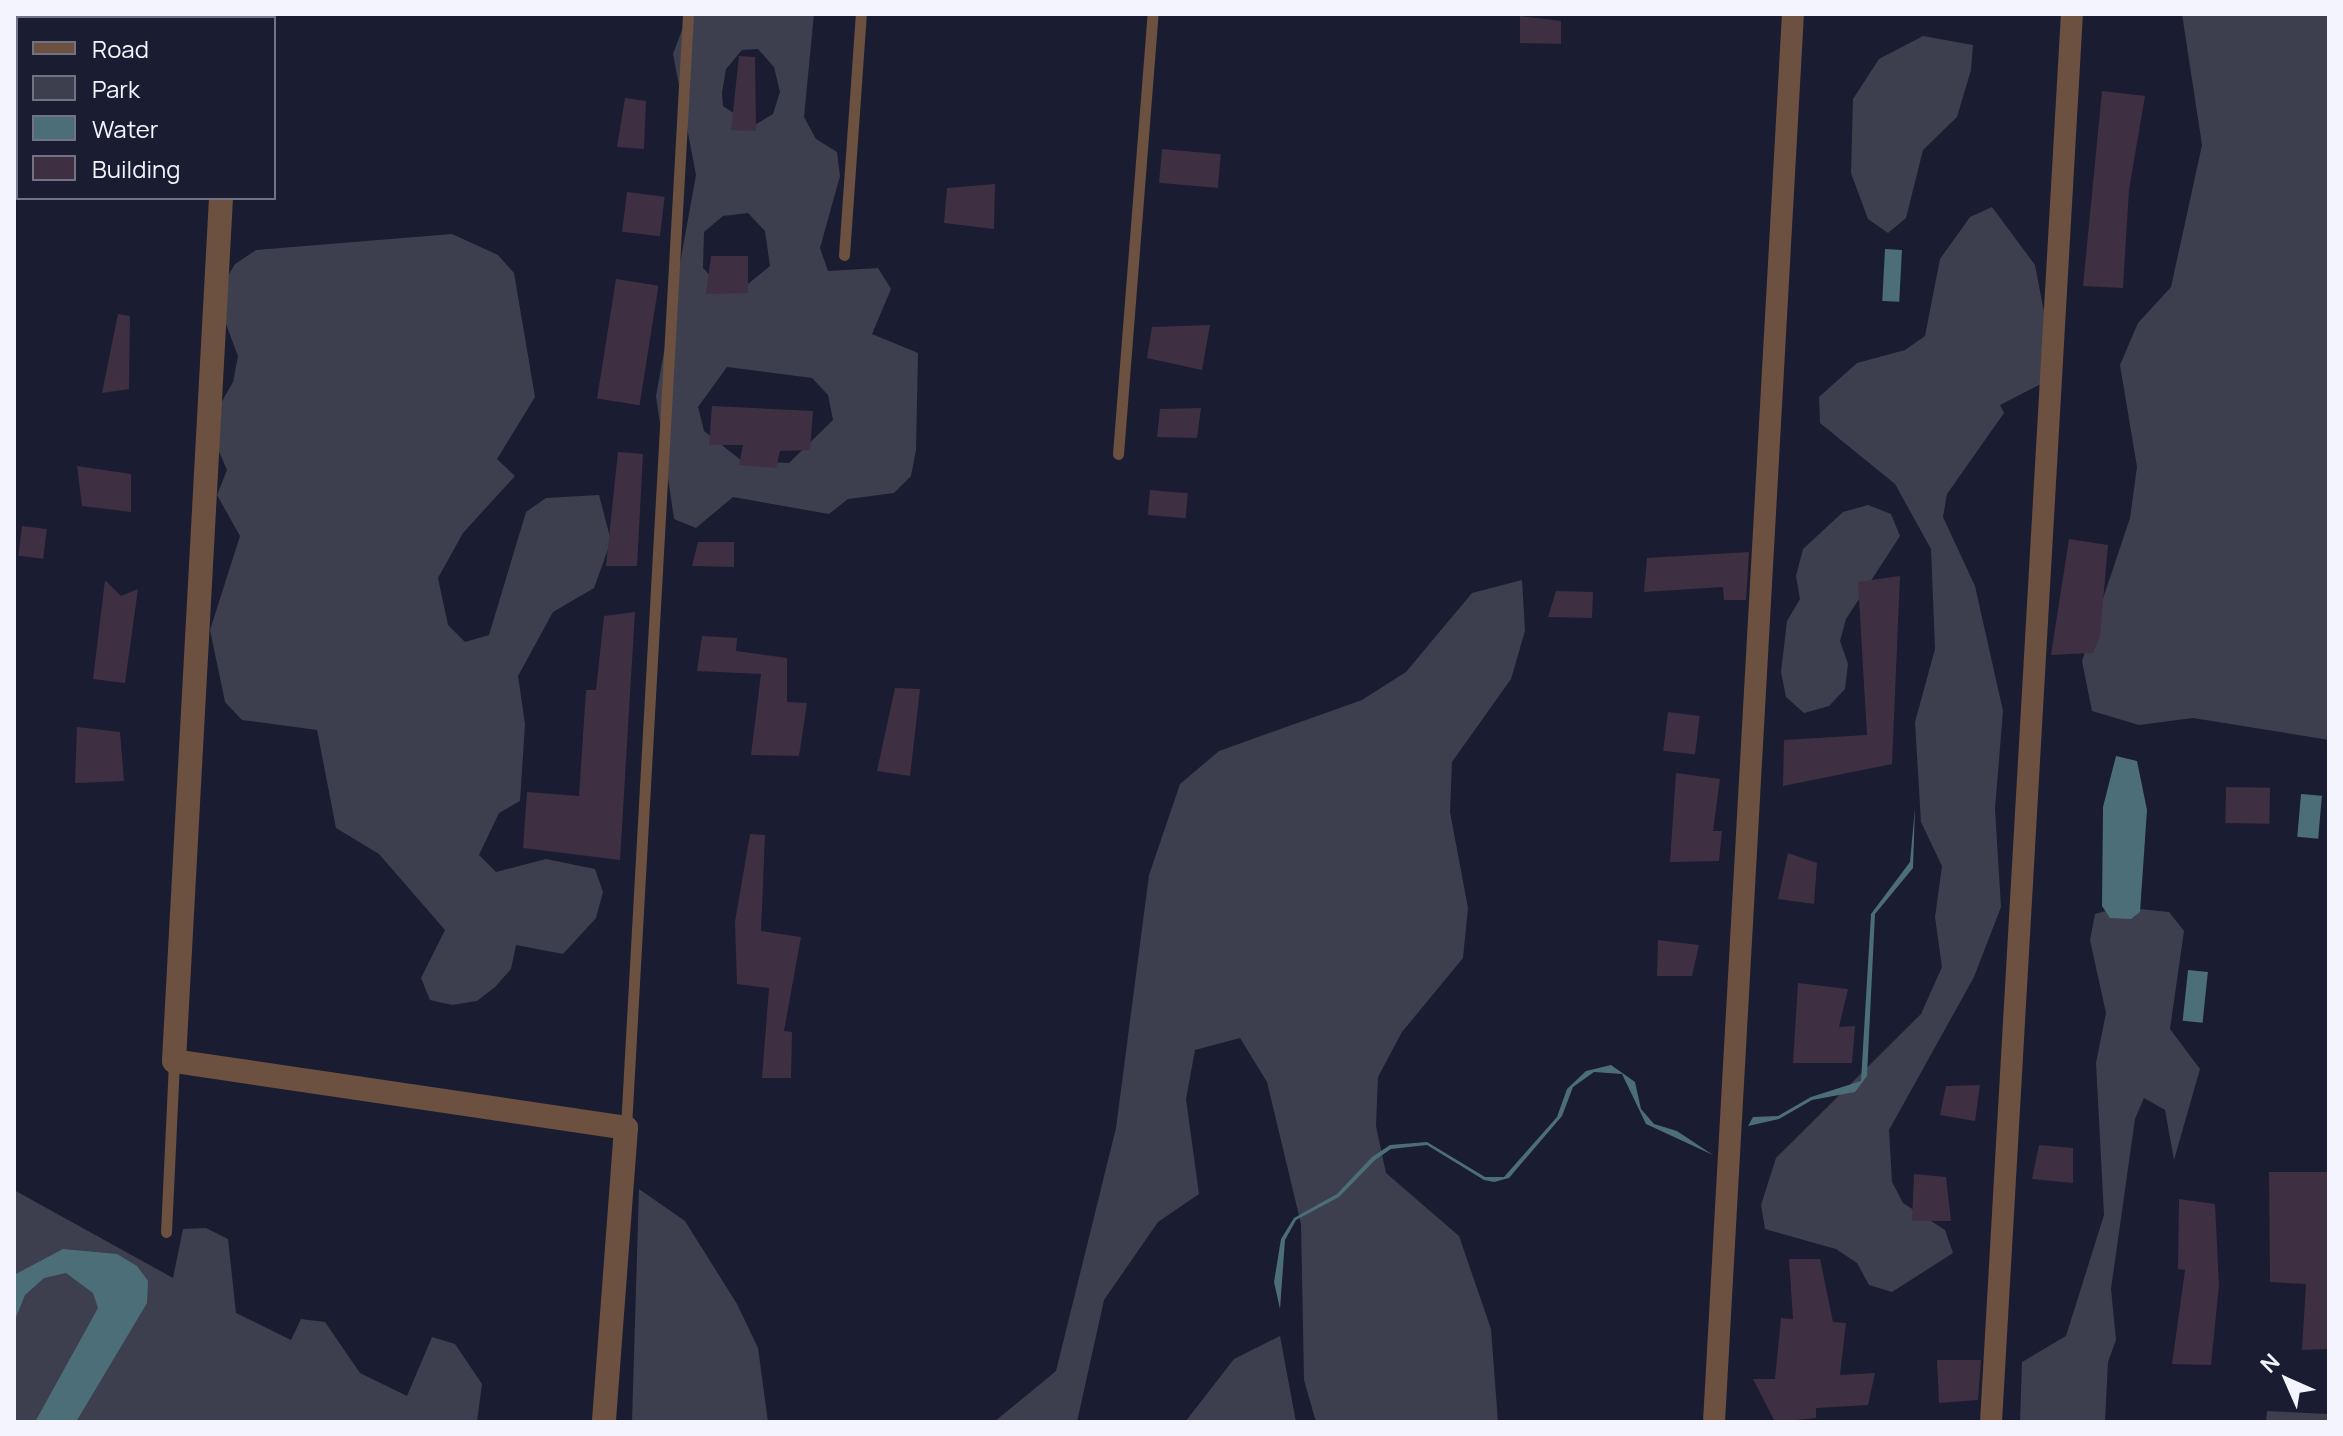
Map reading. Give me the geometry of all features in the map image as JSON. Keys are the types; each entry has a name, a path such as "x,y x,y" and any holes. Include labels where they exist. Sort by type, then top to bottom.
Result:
{"street":[{"path":"1714,1422 1793,14"},
{"path":"1991,1422 2072,14"},
{"path":"221,200 174,1061 626,1128 604,1422"}],"lane":[{"path":"626,1128 688,14"},
{"path":"844,255 861,14"},
{"path":"1118,454 1153,14"},
{"path":"166,1232 174,1061"}],"green space":[{"path":"688,14 814,14 804,117 816,139 837,152 840,176 820,248 828,271 878,268 891,289 872,334 918,353 916,450 911,476 894,493 848,499 829,514 733,497 696,528 674,519 656,396 696,175 673,54","holes":["758,49 774,67 780,92 773,114 753,126 723,106 722,93 726,69 742,50","748,213 765,231 770,266 743,288 720,286 703,268 704,232 723,216","727,367 812,378 828,395 833,420 789,463 742,461 704,431 698,407"]},
{"path":"2182,14 2329,14 2329,740 2193,718 2139,725 2092,711 2082,661 2130,518 2137,467 2120,365 2138,323 2171,287 2202,145"},
{"path":"1923,36 1973,45 1971,70 1957,117 1923,150 1906,218 1888,233 1868,219 1851,173 1853,99 1879,59"},
{"path":"1992,207 2035,265 2049,338 2041,384 2000,405 2004,413 1947,494 1943,517 1975,586 2003,711 1995,809 2001,907 1974,977 1889,1130 1892,1182 1903,1203 1945,1230 1953,1253 1892,1292 1869,1285 1857,1263 1836,1249 1765,1229 1761,1205 1776,1158 1921,1014 1942,967 1935,917 1942,866 1921,822 1915,722 1935,649 1931,549 1895,484 1820,423 1819,397 1857,363 1905,350 1925,336 1940,259 1970,217"},
{"path":"452,234 498,255 514,273 535,397 497,459 515,476 463,533 438,578 448,625 465,642 489,635 526,512 546,498 599,495 611,541 594,588 553,612 518,676 525,724 520,801 499,813 479,855 496,872 546,859 595,869 603,892 596,918 563,954 516,945 511,969 495,987 477,1001 452,1005 430,1000 421,978 445,930 379,854 336,828 317,730 242,720 225,702 210,630 240,536 217,495 227,470 208,426 233,382 238,356 221,311 222,286 235,264 256,250"},
{"path":"1868,505 1891,514 1900,536 1846,619 1840,641 1848,664 1845,689 1829,706 1804,713 1786,697 1781,672 1787,621 1800,599 1796,576 1803,549 1843,512"},
{"path":"1522,580 1525,631 1511,679 1452,762 1450,812 1468,908 1463,958 1402,1032 1378,1077 1376,1126 1386,1173 1459,1236 1491,1329 1498,1422 1316,1422 1304,1380 1301,1224 1267,1082 1240,1038 1195,1050 1186,1099 1199,1194 1158,1222 1104,1300 1077,1422 994,1422 1056,1371 1116,1128 1149,875 1180,784 1219,751 1362,700 1406,672 1472,593"},
{"path":"2120,907 2169,912 2184,931 2170,1029 2200,1069 2174,1160 2165,1110 2144,1098 2135,1119 2111,1289 2116,1340 2108,1362 2105,1422 2020,1422 2022,1362 2066,1336 2104,1215 2096,1063 2106,1013 2090,940 2095,914"},
{"path":"639,1189 685,1221 737,1304 758,1348 768,1422 632,1422"},
{"path":"14,1190 173,1278 183,1229 206,1228 228,1239 236,1313 291,1340 301,1319 325,1322 360,1373 407,1396 432,1337 455,1344 482,1384 477,1422 14,1422"},
{"path":"1280,1336 1296,1422 1185,1422 1234,1359"},
{"path":"2267,1411 2329,1414 2329,1422 2266,1422"}],"water":[{"path":"1885,249 1902,250 1899,302 1882,301"},
{"path":"2116,756 2137,761 2147,810 2140,912 2131,919 2110,918 2102,906 2103,807"},
{"path":"2301,794 2322,796 2318,839 2297,837"},
{"path":"1915,808 1913,868 1875,914 1867,1076 1855,1092 1812,1100 1779,1119 1748,1126 1753,1117 1778,1116 1811,1097 1861,1081 1871,914 1910,862"},
{"path":"2188,970 2208,972 2203,1023 2183,1021"},
{"path":"1611,1065 1635,1082 1641,1109 1654,1124 1677,1131 1713,1155 1646,1124 1622,1074 1594,1072 1573,1087 1562,1116 1509,1178 1494,1182 1484,1180 1427,1145 1391,1149 1375,1160 1339,1197 1296,1220 1285,1240 1280,1309 1274,1282 1281,1239 1294,1218 1337,1194 1372,1157 1390,1145 1427,1142 1485,1177 1504,1177 1557,1117 1567,1089 1586,1071"},
{"path":"63,1249 117,1254 137,1266 148,1281 147,1303 76,1422 35,1422 98,1308 93,1293 66,1273 44,1278 25,1295 14,1322 14,1275"}],"building":[{"path":"1520,16 1561,21 1561,44 1520,43"},
{"path":"739,56 755,57 756,131 731,130"},
{"path":"2102,91 2145,96 2129,190 2123,288 2083,286"},
{"path":"625,98 646,101 644,149 617,147"},
{"path":"1162,149 1221,154 1218,188 1159,183"},
{"path":"995,184 994,229 944,223 947,188"},
{"path":"627,192 665,197 660,236 622,232"},
{"path":"711,256 748,256 748,293 706,294"},
{"path":"616,279 658,286 640,405 597,399"},
{"path":"118,314 130,316 129,389 102,393"},
{"path":"1210,325 1202,370 1147,358 1152,327"},
{"path":"712,406 813,411 810,450 780,451 776,468 739,465 743,445 709,445"},
{"path":"1201,408 1197,438 1157,437 1160,409"},
{"path":"618,452 643,454 637,566 606,566"},
{"path":"77,466 131,474 131,512 82,506"},
{"path":"1150,490 1188,493 1186,518 1148,515"},
{"path":"22,526 47,529 43,559 18,556"},
{"path":"2069,539 2108,545 2100,636 2093,653 2051,655"},
{"path":"698,542 734,542 734,567 692,566"},
{"path":"1749,552 1746,600 1724,600 1723,587 1644,592 1647,558"},
{"path":"1900,576 1892,764 1783,786 1784,740 1867,735 1858,582"},
{"path":"105,580 121,596 138,589 125,683 93,679"},
{"path":"1556,591 1593,592 1592,618 1548,617"},
{"path":"635,612 620,860 523,848 527,792 579,796 586,690 596,690 604,616"},
{"path":"702,636 737,638 736,651 787,658 787,702 807,703 799,756 751,755 761,674 697,671"},
{"path":"895,688 920,689 910,776 877,771"},
{"path":"1668,712 1700,716 1695,755 1663,751"},
{"path":"77,727 120,732 124,781 75,783"},
{"path":"1676,773 1720,779 1713,831 1722,831 1719,861 1670,862"},
{"path":"2226,787 2270,788 2269,824 2225,823"},
{"path":"750,834 765,835 761,931 801,937 784,1031 792,1032 791,1078 762,1078 769,988 737,984 735,922"},
{"path":"1788,853 1817,863 1814,904 1778,899"},
{"path":"1658,940 1699,945 1692,976 1657,976"},
{"path":"1798,983 1848,989 1839,1027 1855,1026 1852,1063 1793,1063"},
{"path":"1980,1085 1975,1121 1940,1115 1946,1086"},
{"path":"2039,1145 2073,1148 2073,1183 2032,1179"},
{"path":"2269,1172 2329,1172 2327,1349 2302,1350 2306,1284 2270,1282"},
{"path":"1914,1174 1946,1177 1951,1221 1912,1221"},
{"path":"2179,1199 2215,1204 2219,1285 2211,1365 2172,1364 2185,1270 2178,1269"},
{"path":"1789,1259 1820,1259 1833,1322 1846,1323 1840,1375 1875,1373 1868,1405 1816,1408 1816,1418 1775,1422 1753,1379 1775,1379 1781,1318 1793,1319"},
{"path":"1937,1360 1981,1360 1978,1400 1939,1403"}]}
